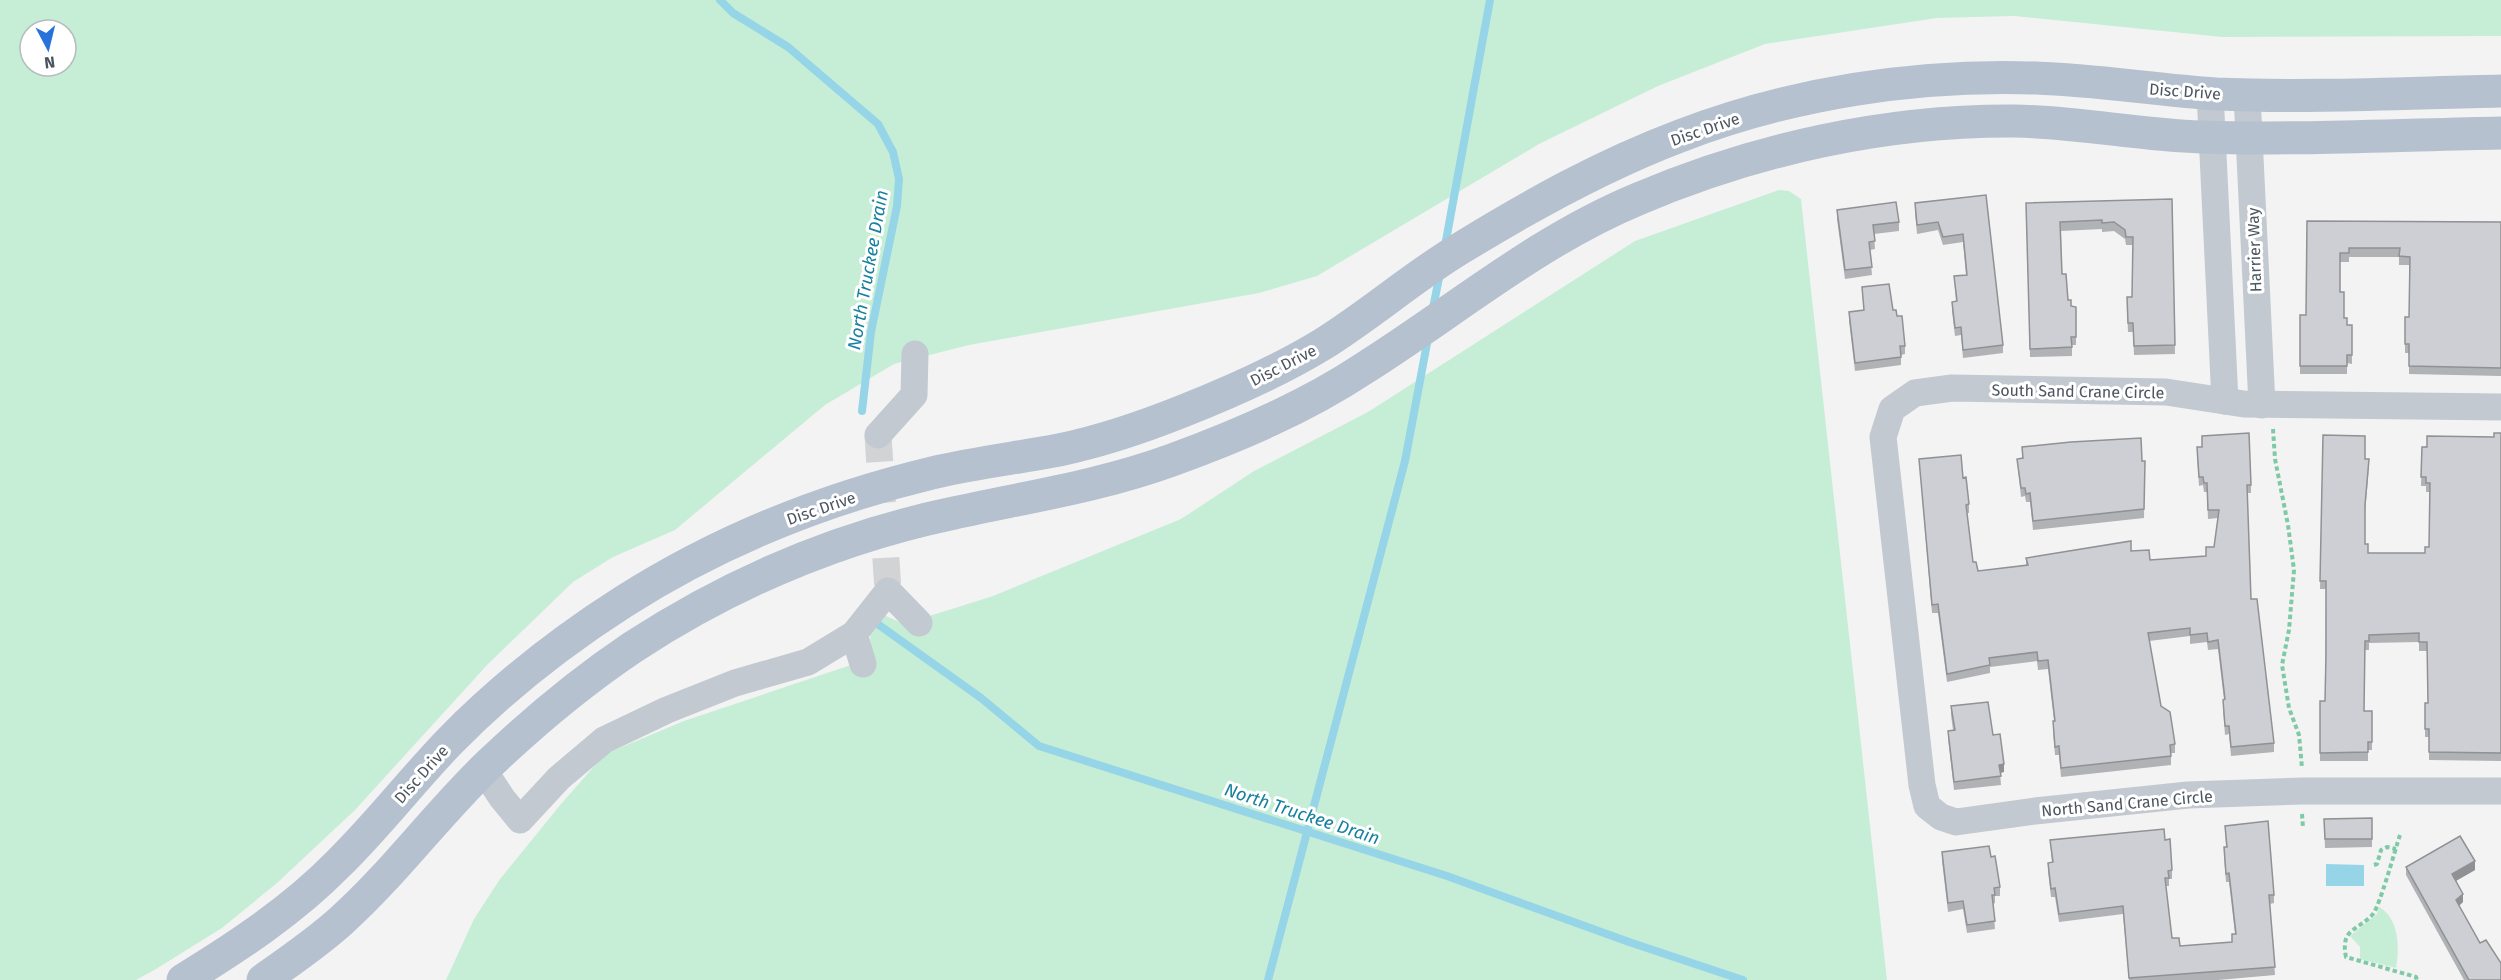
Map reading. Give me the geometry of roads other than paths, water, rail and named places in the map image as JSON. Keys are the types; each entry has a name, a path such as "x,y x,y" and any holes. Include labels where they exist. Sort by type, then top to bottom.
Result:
{"main road":[{"name":"Disc Drive","path":"183,980 254,934 335,867 454,736 533,667 625,600 685,565 742,537 811,510 935,472 1065,449 1120,434 1263,377 1320,346 1379,307 1454,252 1540,201 1613,165 1684,134 1769,108 1859,89 1916,81 2040,78 2247,95 2501,91"},
{"path":"263,980 342,920 483,769 532,725 606,667 698,607 753,578 810,555 889,529 951,513 1115,479 1165,463 1264,423 1361,371 1536,251 1587,221 1717,168 1789,148 1875,132 1940,124 2011,121 2076,123 2211,137 2501,133"}],"street":[{"path":"2210,93 2225,401"},
{"name":"Harrier Way","path":"2247,95 2256,296 2267,404"},
{"path":"2220,296 2256,296"},
{"path":"878,435 914,395 915,354"},
{"name":"South Sand Crane Circle","path":"1905,639 1883,436 1892,410 1915,393 1952,388 2166,392 2225,401 2267,404 2501,406"},
{"path":"483,769 519,820 559,778 604,740 667,710 735,683 808,662 854,634 888,591 919,623"},
{"path":"854,634 863,664"},
{"name":"North Sand Crane Circle","path":"1905,639 1922,785 1927,806 1941,817 1956,822 2188,795 2302,791 2501,791"}],"water":[{"path":"2326,864 2364,865 2364,886 2326,886"}],"waterway":[{"name":"North Truckee Drain","path":"720,0 733,13 788,47 878,124 893,152 899,179 897,206 871,332 862,411"},
{"path":"1445,246 1490,0"},
{"path":"1433,308 1440,273"},
{"path":"1268,980 1405,461 1428,338"},
{"name":"North Truckee Drain","path":"879,625 981,698 1039,746 1447,876 1629,942 1743,980"}],"tunnel":[{"path":"878,435 888,591"}]}
